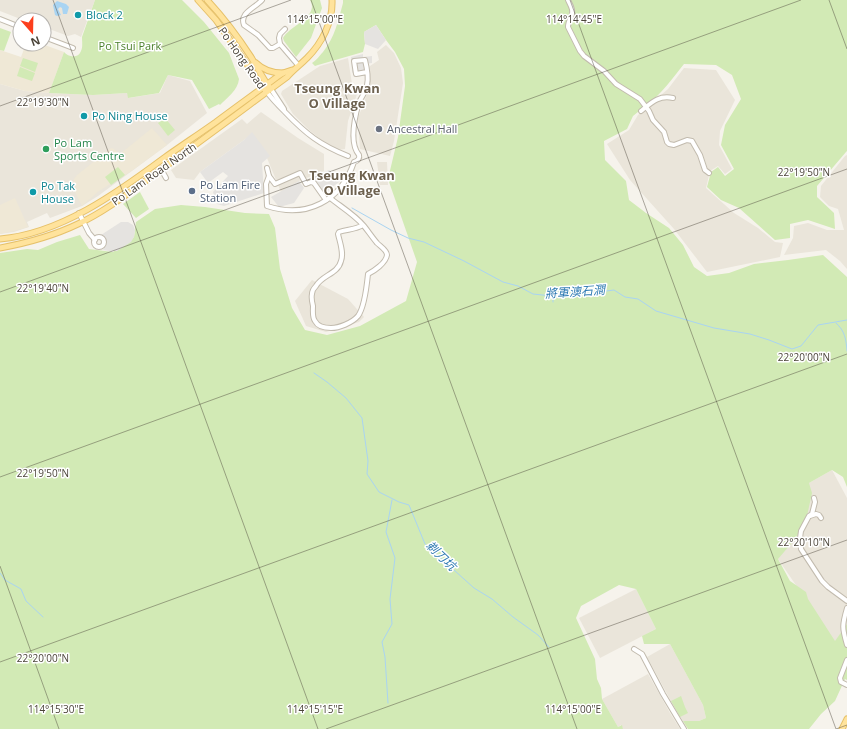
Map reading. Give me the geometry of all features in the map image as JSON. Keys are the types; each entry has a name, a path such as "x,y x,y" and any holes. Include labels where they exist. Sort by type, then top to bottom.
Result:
{"main road":[{"name":"Po Hong Road","path":"198,0 216,20 269,91"},
{"name":"Po Hong Road","path":"207,0 223,19 251,58 265,86"},
{"name":"Po Lam Road North","path":"0,248 33,242 83,222 121,199 269,91 306,59 316,48 323,37 331,17 332,0"},
{"path":"251,58 264,70 273,73 283,73"},
{"name":"Po Lam Road North","path":"0,239 31,234 56,225 79,213 130,183 283,73 293,70"},
{"path":"842,729 847,719"}],"street":[{"path":"262,0 244,14 242,19 243,23 258,35 270,48 280,44"},
{"path":"568,0 572,8 568,27 584,56 604,71 616,84 640,100 646,106 653,120 664,132 669,144 674,145 687,140 691,141 700,155 705,170 709,173"},
{"path":"0,19 12,24"},
{"path":"285,29 279,36 280,44 298,66"},
{"path":"52,40 73,48"},
{"path":"354,162 350,160 354,141 355,120 359,104 367,85 367,72"},
{"name":"Po Hong Road","path":"269,91 293,121 312,137 331,149 351,153"},
{"path":"641,111 646,106 665,96 673,98"},
{"path":"269,176 266,184 267,206 276,209 293,211 310,208 328,199 343,186 348,178 354,162 359,156 358,153 351,153"},
{"path":"267,168 269,176 276,184 300,173 306,184 312,182 314,183 328,199 363,225 370,235 386,251 386,256 377,268 368,274 367,288 358,316 338,327 330,328 320,326 316,324 314,319 312,292 320,280 335,271 342,261 338,234 339,232 363,225"},
{"path":"161,169 166,178"},
{"path":"79,213 89,233 95,240"},
{"path":"814,498 815,502 812,514 801,531 800,549 825,584 847,602"},
{"path":"810,516 816,514 821,518"},
{"path":"847,608 843,622 843,630 847,645"},
{"path":"634,649 642,654 663,694 684,729"},
{"path":"847,660 840,678 841,682 847,685"}],"shaded area":[{"path":"0,0 95,0 81,37 75,34 68,36 52,30 52,12 12,12 12,16 0,11"},
{"path":"376,25 386,40 378,49 365,44 364,32"},
{"path":"386,45 394,53 401,68 403,83 394,141 390,156 360,149 358,118 369,89 370,66 379,60 377,52"},
{"path":"52,48 64,52 49,93 25,91 0,84 0,50 21,57 23,52 52,52"},
{"path":"363,54 363,57 372,56 372,63 365,64 366,75 356,77 352,72 351,57"},
{"path":"348,58 352,84 358,91 348,121 345,149 338,150 309,130 293,114 281,94 282,91 320,66"},
{"path":"684,68 716,70 735,100 720,131 719,145 732,169 725,174 718,166 710,171 706,188 734,213 758,228 775,242 783,243 780,257 707,272 674,229 630,180 607,144 629,130 638,115 668,89"},
{"path":"168,75 190,81 207,113 167,145 98,196 82,206 50,218 47,213 27,222 29,227 14,232 0,234 0,84 25,91 49,93 93,95 127,93 129,98 160,93"},
{"path":"261,112 324,154 324,171 299,181 281,192 267,158 269,156 248,137 200,172 194,180 176,178 171,170 242,119 247,124"},
{"path":"152,128 167,145 133,170 99,191 82,206 73,188 74,179 77,175 111,148 120,154"},
{"path":"252,132 270,156 262,163 264,193 224,206 217,204 213,192 228,176 223,172 208,183 200,172 244,140"},
{"path":"847,155 847,269 840,261 826,250 784,255 793,238 794,226 808,223 827,230 844,230 838,209 829,206 820,197 821,186"},
{"path":"377,162 387,162 388,185 380,185"},
{"path":"329,170 344,178 325,193 311,178"},
{"path":"299,181 304,188 294,203 279,207 271,197"},
{"path":"15,198 28,227 0,234 0,205"},
{"path":"121,222 128,222 133,225 135,230 134,237 131,242 117,251 103,250 106,241 101,235"},
{"path":"312,280 348,299 364,317 359,322 326,332 306,326 295,301"},
{"path":"832,470 847,498 847,624 835,642 778,559 809,483"},
{"path":"636,589 656,629 600,658 579,618"},
{"path":"670,644 703,705 706,718 699,721 683,721 647,657"},
{"path":"648,674 680,729 623,729 621,725 618,727 602,699"}],"green space":[{"name":"Po Tsui Park","path":"95,0 182,0 204,22 229,53 239,79 237,87 220,105 219,104 209,109 192,80 168,75 159,93 128,98 127,93 93,95 49,93 64,52 73,56 80,54 82,37"},
{"path":"310,0 320,0 322,8 311,38 296,57 283,38 311,12 312,4"},
{"path":"343,0 566,0 570,8 571,15 567,20 566,27 578,50 603,72 610,81 639,101 644,107 633,116 627,129 604,141 605,160 626,181 629,200 669,228 683,245 694,267 707,276 729,273 754,264 823,255 847,277 847,487 843,477 832,470 809,483 812,493 807,516 796,538 778,559 790,581 806,592 808,599 835,641 847,624 847,680 845,679 835,701 821,714 809,729 688,729 683,721 699,721 706,718 703,705 670,644 644,644 642,636 656,629 636,589 619,585 581,606 576,618 595,659 597,679 601,688 602,699 618,727 622,725 623,729 0,729 0,253 27,249 38,250 80,235 89,249 113,252 134,237 136,222 155,209 181,205 245,213 269,214 275,228 280,269 292,308 305,330 327,335 360,326 406,301 417,262 388,179 398,137 405,86 404,69 395,52 376,25 364,32 365,44 363,52 315,66 312,63 323,52 333,35 338,22"},
{"path":"570,0 847,0 847,151 817,186 817,197 834,213 835,229 808,220 790,224 790,238 775,240 739,208 721,200 707,187 711,172 718,167 725,176 734,169 721,145 725,125 741,99 732,75 716,65 684,64 662,91 647,105 613,78 606,69 585,54 570,26 571,21 575,16 574,7"},
{"path":"0,28 11,32 4,51 0,50"},
{"path":"23,58 38,63 35,72 20,66"},
{"path":"20,67 35,73 32,81 17,76"},
{"path":"165,118 175,130 168,136 158,123"},
{"path":"118,167 125,175 111,185 105,177"},
{"path":"140,192 149,209 136,218 123,204"},
{"path":"681,696 688,713 680,717 671,701"}],"water":[{"path":"57,1 66,4 69,7 67,14 63,14 62,8 60,7 58,9 61,15 55,15 53,5"}],"waterway":[{"name":"將軍澳石澗","path":"352,208 391,230 408,238 424,242 503,282 518,286 533,294 552,296 614,290 625,297 638,299 656,311 714,328 750,334 792,349 801,346 818,325 847,320"},
{"name":"將軍澳石澗","path":"553,293 553,302"},
{"path":"836,323 844,336 847,351"},
{"name":"剃刀坑","path":"314,373 346,398 362,418 368,461 367,474 379,492 399,502 409,505 425,544 474,588 492,599 513,617 538,635 549,647"},
{"path":"388,703 385,657 382,642 392,624 390,599 395,558 386,532 392,500"},
{"path":"0,573 5,580 21,589 26,601 43,617"}],"place":[{"name":"Block 2","path":"78,15"},
{"name":"Po Ning House","path":"84,116"},
{"name":"Ancestral Hall","path":"379,129"},
{"name":"Po Lam Sports Centre","path":"46,149"},
{"name":"Po Lam Fire Station","path":"192,191"},
{"name":"Po Tak House","path":"33,192"}],"district":[{"name":"Tseung Kwan O Village","path":"337,96"},
{"name":"Tseung Kwan O Village","path":"352,182"}]}
